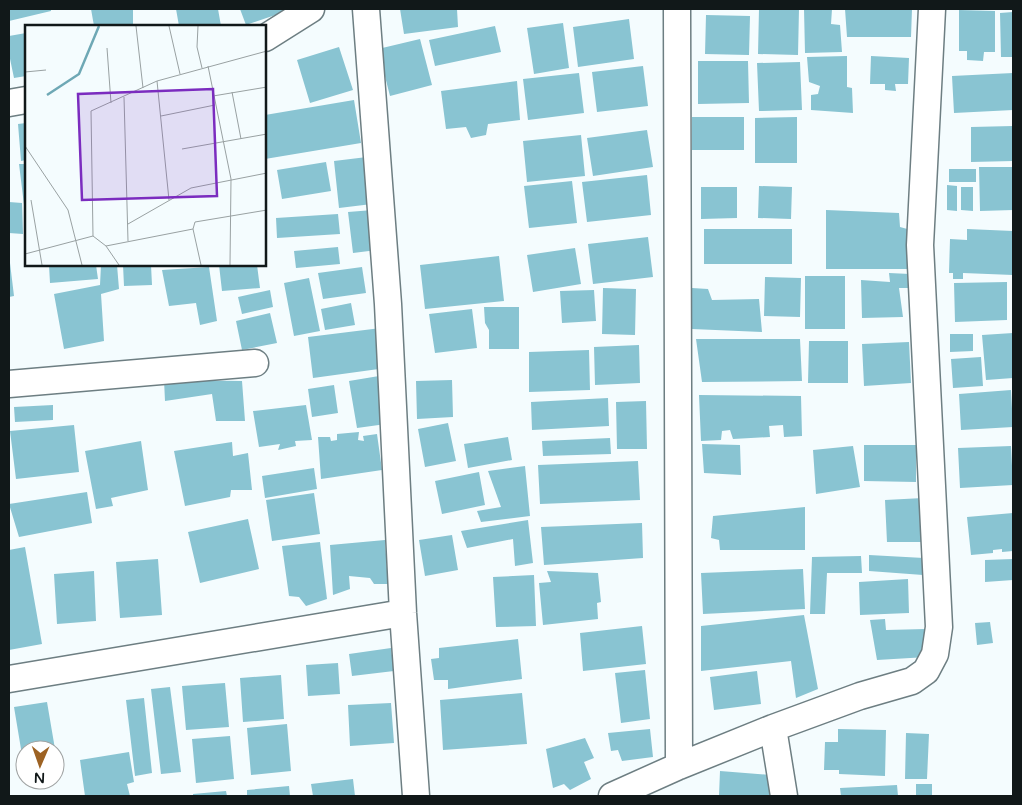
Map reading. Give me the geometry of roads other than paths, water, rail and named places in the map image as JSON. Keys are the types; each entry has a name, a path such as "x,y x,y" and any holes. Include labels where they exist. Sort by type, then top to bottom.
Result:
{"street":[{"path":"266,37 311,9"},
{"path":"366,9 388,304 403,613 416,796"},
{"path":"677,9 679,766"},
{"path":"612,796 679,766 773,728 860,696 912,680 926,671 935,654 939,628 920,245 932,9"},
{"path":"9,103 25,100"},
{"path":"9,384 256,363"},
{"path":"9,679 403,613"},
{"path":"773,728 784,796"}]}
